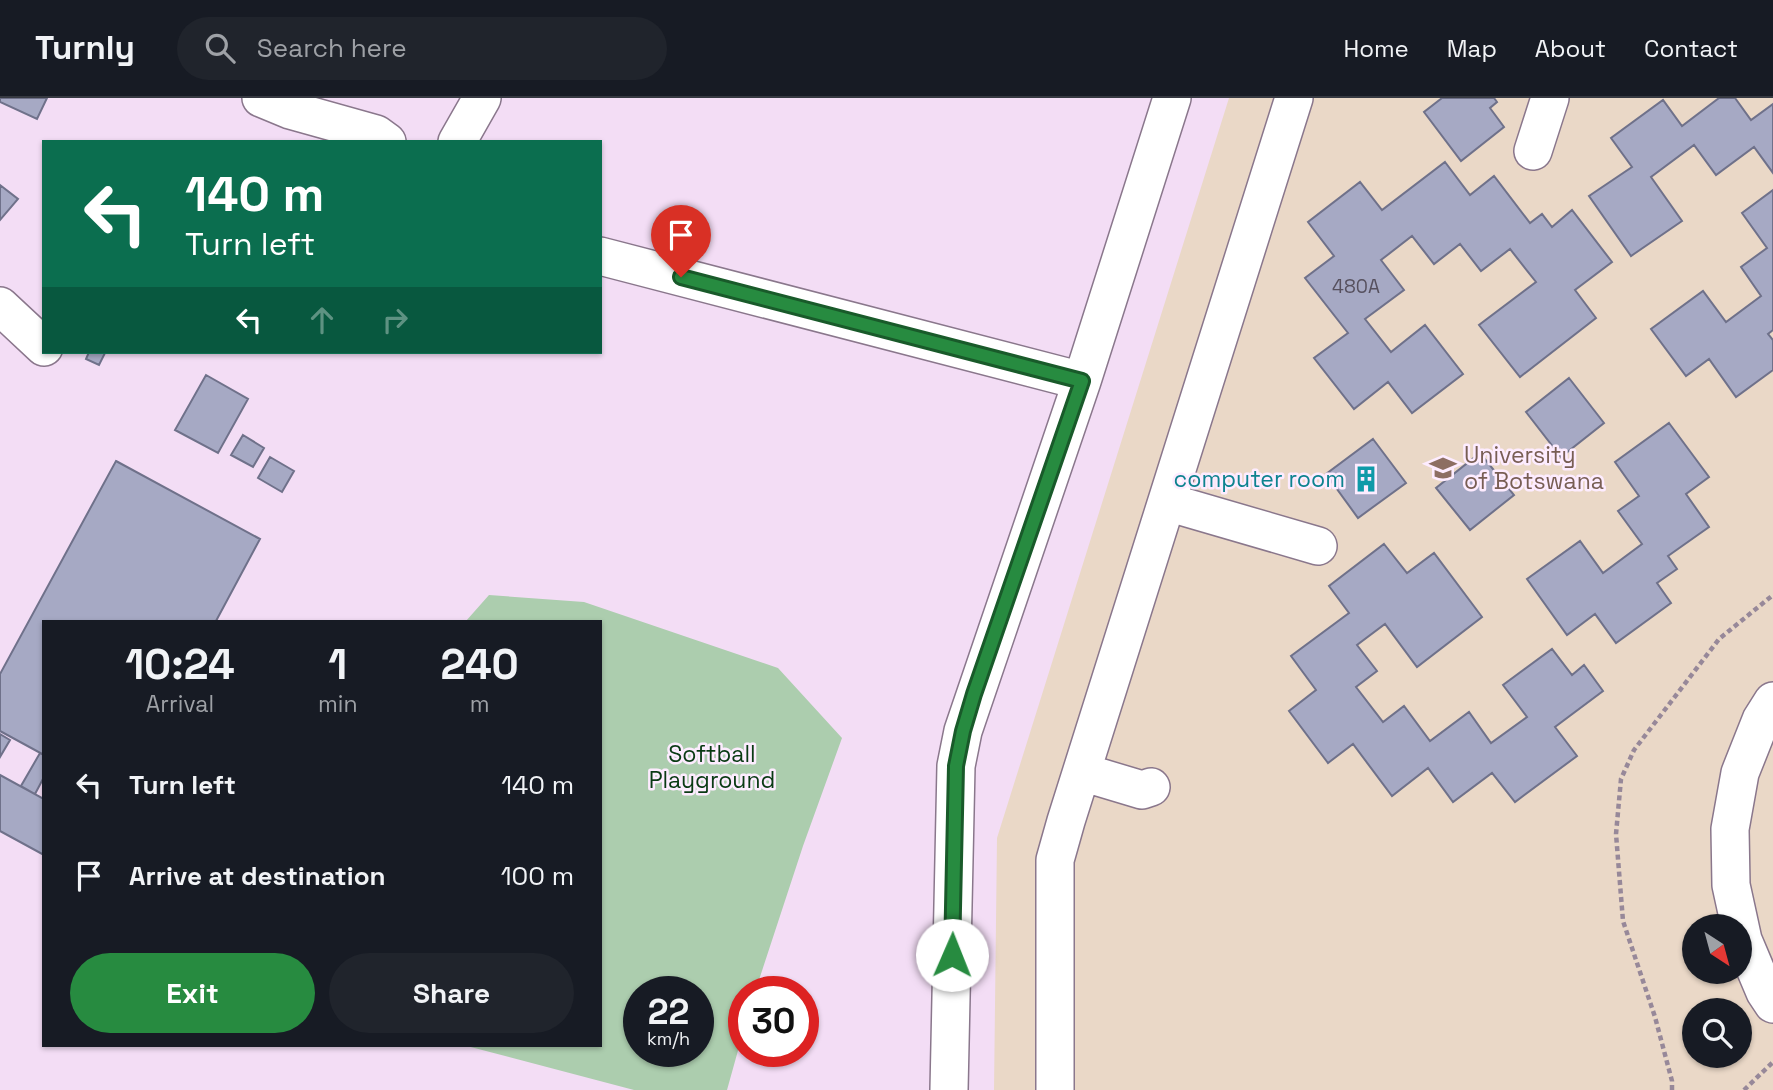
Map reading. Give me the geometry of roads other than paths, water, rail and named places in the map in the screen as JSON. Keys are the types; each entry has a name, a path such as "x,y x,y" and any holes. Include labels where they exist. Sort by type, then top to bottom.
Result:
{"street":[{"path":"261,98 290,110 376,134 384,140"},
{"path":"458,140 482,98"},
{"path":"949,1090 956,766 963,731 1082,381 1172,98"},
{"path":"1055,1090 1055,860 1294,98"},
{"path":"1533,151 1550,98"},
{"path":"602,257 1082,381"},
{"path":"0,306 42,345"},
{"path":"1167,502 1233,531 1318,546"},
{"path":"1773,701 1761,720 1740,773 1730,829 1731,885 1743,940 1765,992 1773,1004"},
{"path":"1082,772 1142,790 1151,787"}],"place":[{"name":"University of Botswana","path":"1443,468"},
{"name":"computer room","path":"1366,479"}],"park label":[{"name":"Softball Playground","path":"712,767"}]}
